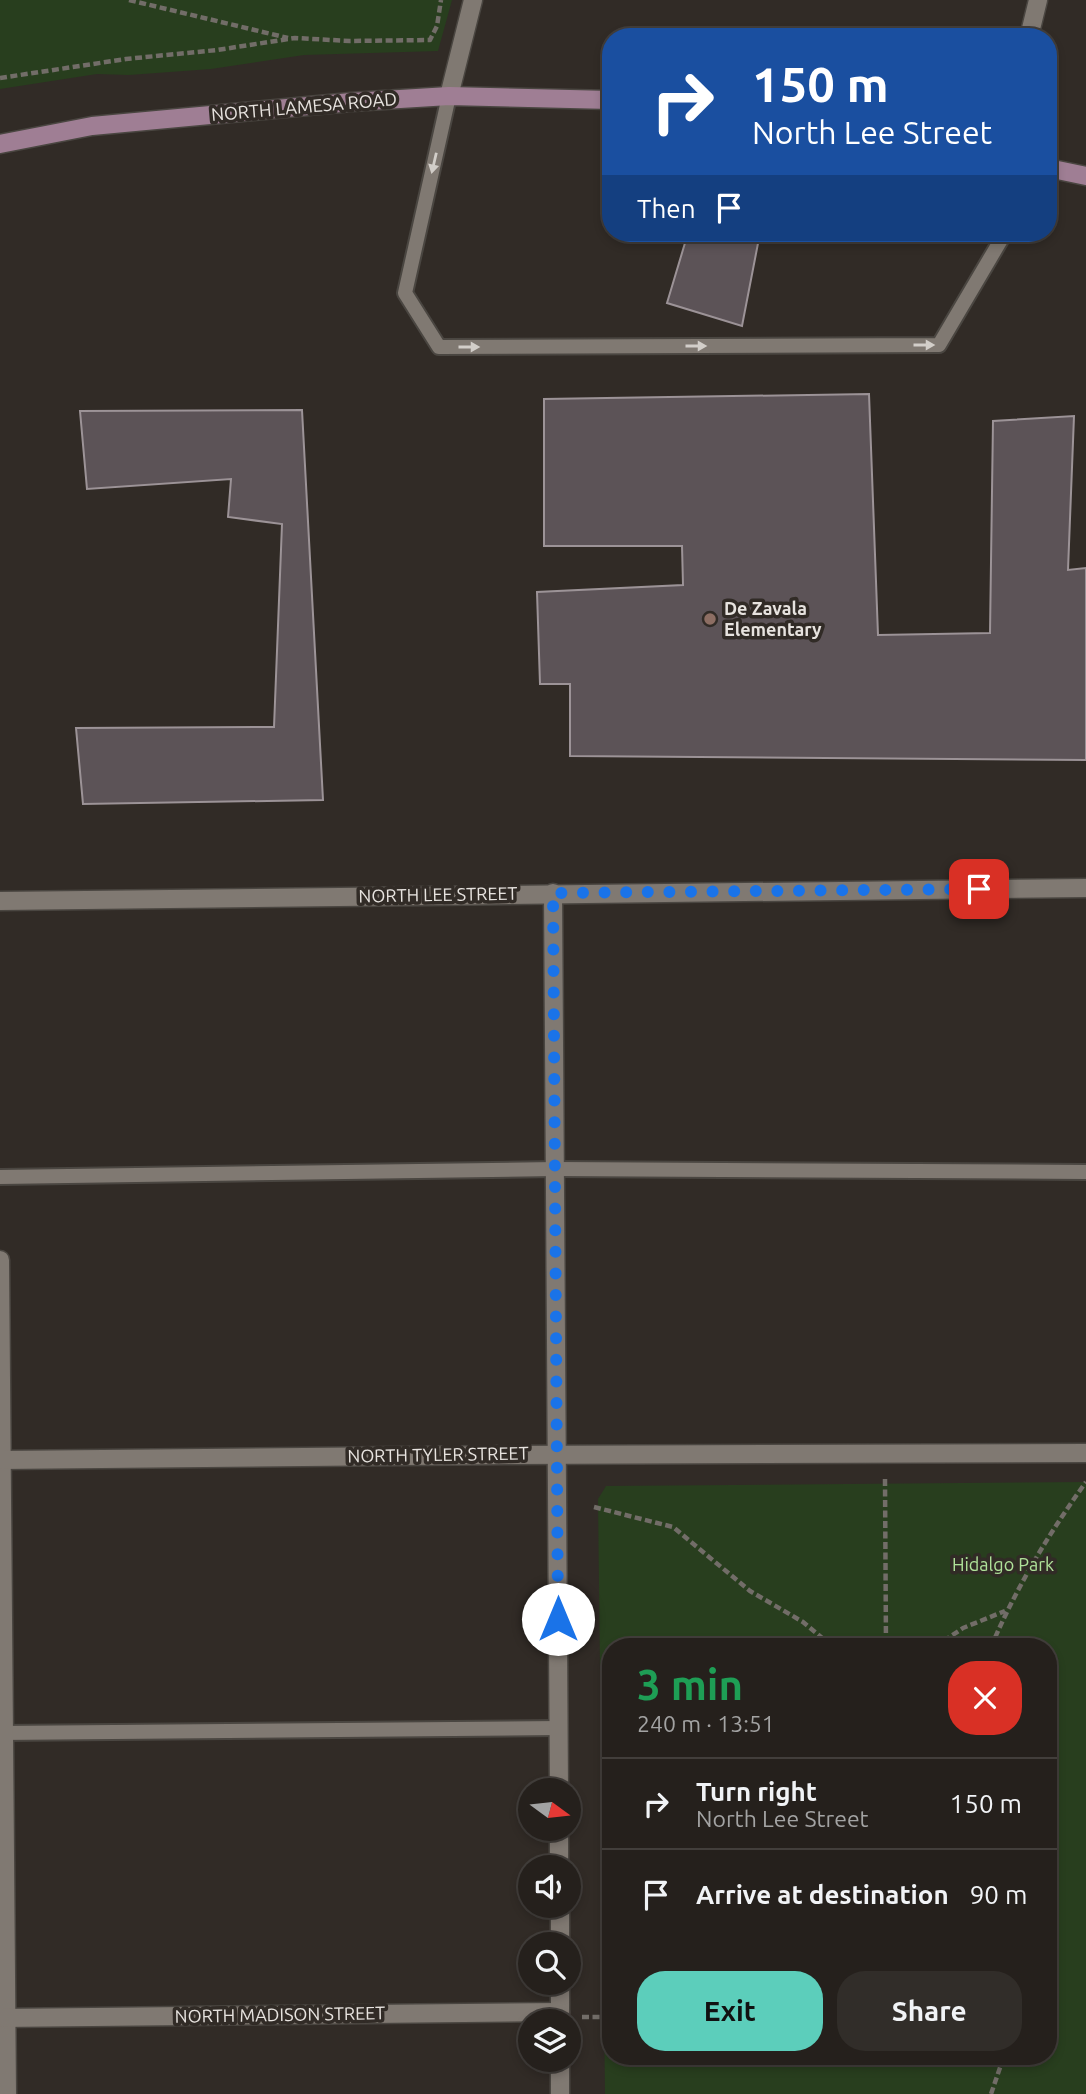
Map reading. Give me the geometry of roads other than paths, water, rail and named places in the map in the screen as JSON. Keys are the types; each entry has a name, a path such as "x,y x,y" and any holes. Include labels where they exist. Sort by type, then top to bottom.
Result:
{"main road":[{"name":"NORTH LAMESA ROAD","path":"0,144 92,126 351,102 449,96 602,100"},
{"path":"1057,170 1086,176"}],"street":[{"path":"449,96 472,0"},
{"path":"1031,28 1038,0"},
{"name":"NORTH LEE STREET","path":"0,901 1086,887"},
{"path":"553,893 559,1778"},
{"path":"0,1260 3,2018 7,2094"},
{"name":"NORTH TYLER STREET","path":"1,1460 557,1454 1086,1453"},
{"name":"NORTH MADISON STREET","path":"3,2018 518,2017"},
{"path":"560,2072 560,2094"}],"lane":[{"path":"449,96 405,293 439,347 939,345 1000,242"},
{"path":"0,1177 555,1169 1086,1172"},
{"path":"2,1733 559,1728"}],"place":[{"name":"De Zavala Elementary","path":"710,619"}],"park label":[{"name":"Hidalgo Park","path":"1003,1565"}]}
